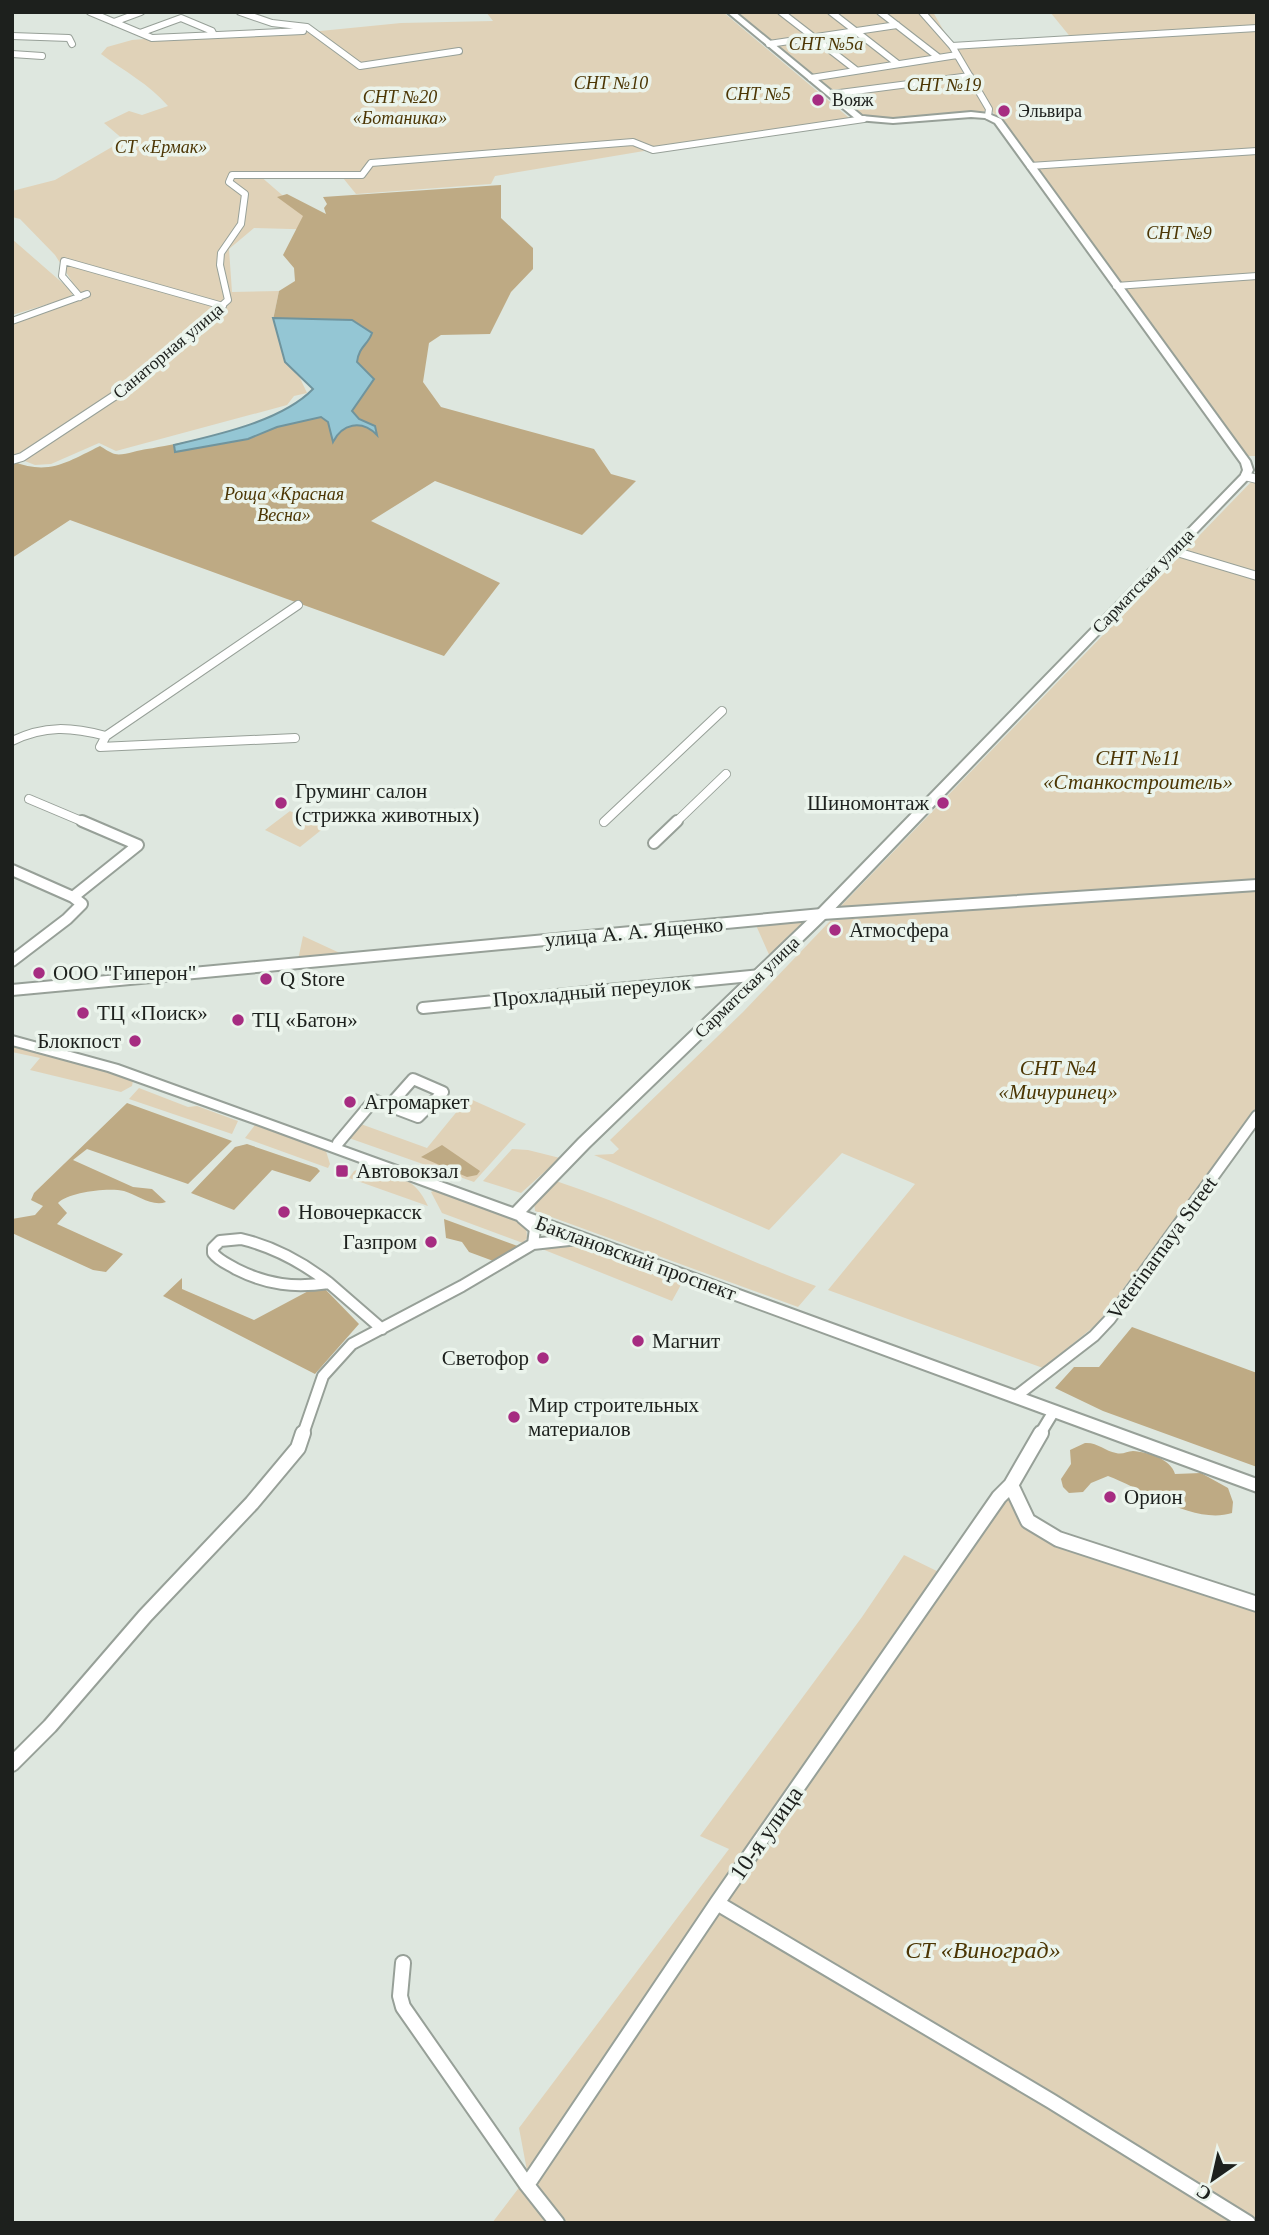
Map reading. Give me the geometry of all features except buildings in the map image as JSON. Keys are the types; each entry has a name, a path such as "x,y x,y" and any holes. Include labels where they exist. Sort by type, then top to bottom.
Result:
{"main road":[{"path":"730,12 864,120 988,116"},
{"name":"Сарматская улица","path":"518,1212 584,1143 822,914 1251,478 1246,463 998,121 988,116"},
{"name":"Баклановский проспект","path":"12,1037 147,1077 338,1143 518,1212"},
{"name":"Баклановский проспект","path":"147,1077 1018,1395 1054,1411 1257,1486"},
{"name":"Баклановский проспект","path":"547,1222 589,1240 1018,1395 1257,1478"}],"street":[{"path":"90,12 152,38 309,29"},
{"path":"114,22 141,12"},
{"path":"240,12 272,23 309,29 360,66 459,51"},
{"path":"781,12 856,70"},
{"path":"831,12 898,64"},
{"path":"880,12 938,57"},
{"path":"922,12 952,46 989,109 988,116"},
{"path":"140,33 181,18 212,31 214,36"},
{"path":"769,44 897,24"},
{"path":"952,46 1257,28"},
{"path":"12,36 69,38 72,44"},
{"path":"15,54 41,37"},
{"path":"15,54 41,56"},
{"path":"811,78 957,55"},
{"path":"832,94 970,76"},
{"name":"Санаторная улица","path":"12,460 22,457 128,387 228,300 227,285 220,275 222,249 243,225 246,214 245,194 229,182 232,175 362,175 371,163 633,142 653,150 864,120"},
{"path":"1030,166 1257,151"},
{"path":"12,321 84,295 62,276 64,261 223,306"},
{"path":"1116,286 1257,276"},
{"path":"1177,552 1257,576"},
{"path":"295,738 100,747 106,736 298,605"},
{"path":"604,822 722,711"},
{"path":"12,741 42,727 67,726 106,736"},
{"path":"654,843 726,774"},
{"path":"29,799 138,845 73,897"},
{"path":"12,870 73,897 82,904 67,919 15,955"},
{"name":"улица А. А. Ященко","path":"12,990 822,914 1257,885"},
{"name":"Прохладный переулок","path":"423,1008 761,975"},
{"path":"338,1143 374,1100 418,1117 443,1092 413,1079 389,1105"},
{"name":"Veterinarnaya Street","path":"1018,1395 1094,1336 1110,1319 1257,1116"},
{"path":"518,1212 535,1229 533,1244"},
{"path":"533,1244 547,1222"},
{"path":"331,1283 295,1289 276,1287 218,1259 213,1254 213,1248 220,1241 229,1238 248,1240 303,1263 331,1283 382,1329"},
{"path":"13,1763 50,1726 138,1624 252,1503 298,1448 323,1376 332,1363 352,1345 533,1244 568,1238 589,1240"},
{"name":"10-я улица","path":"527,2185 717,1903 999,1497 1011,1485 1054,1411"},
{"path":"1011,1485 1028,1521 1058,1539 1257,1604"},
{"path":"717,1903 1121,2141 1248,2223"},
{"path":"403,1963 400,1996 403,2007 527,2185 557,2223"}],"green space":[{"path":"486,12 723,12 854,122 650,150 495,176 491,184 356,194 339,173 259,175 304,214 328,230 254,228 229,249 232,292 279,291 273,320 307,393 294,396 287,405 116,451 99,443 51,464 35,465 12,456 12,321 66,304 78,291 55,255 20,219 12,217 12,191 55,180 124,140 104,123 129,111 142,115 168,106 145,84 101,54 107,47 132,40 157,38 290,34 401,23 493,21"},
{"path":"733,12 933,12 953,47 1072,39 1050,12 1257,12 1257,456 1248,456 992,111 870,119 860,117 837,94"},
{"name":"Роща «Красная Весна»","path":"501,185 501,218 533,248 533,269 511,292 490,334 441,335 429,343 423,382 441,407 594,449 611,474 636,481 582,535 435,481 371,521 500,583 444,656 70,520 12,558 12,461 47,467 67,462 100,446 113,453 122,454 211,436 280,412 313,389 285,362 273,320 279,291 295,281 294,268 283,255 303,216 277,197 287,194 326,214 324,208 327,204 323,197"},
{"path":"12,239 74,293 68,298 12,315"},
{"name":"СНТ №11 «Станкостроитель»","path":"1252,481 1257,483 1257,880 838,909"},
{"path":"290,811 325,827 300,847 265,830"},
{"name":"СНТ №4 «Мичуринец»","path":"1257,889 1257,1108 1097,1324 1043,1368 828,1290 915,1184 842,1153 769,1230 594,1155 613,1154 619,1149 610,1140 743,1012 831,920"},
{"path":"755,923 806,923 771,959"},
{"path":"303,936 342,954 298,960"},
{"path":"12,1045 105,1071 133,1081 132,1086 121,1092 30,1070 40,1058 12,1052"},
{"path":"139,1088 188,1107 197,1106 238,1121 232,1134 129,1099"},
{"path":"468,1098 526,1124 474,1182 346,1137 358,1123 427,1148"},
{"path":"127,1103 232,1141 188,1184 87,1149 73,1160 133,1187 152,1189 166,1202 155,1203 124,1191 109,1190 79,1193 58,1203 67,1213 57,1224 123,1254 106,1272 93,1270 12,1233 12,1219 35,1215 43,1206 31,1200 34,1193"},
{"path":"255,1125 326,1151 330,1164 328,1168 245,1138"},
{"path":"247,1144 320,1171 310,1182 272,1170 234,1210 191,1193 235,1147"},
{"path":"442,1145 480,1171 477,1175 467,1177 421,1157"},
{"path":"512,1149 560,1158 521,1193 483,1181"},
{"path":"369,1165 404,1178 417,1188 428,1206 349,1178 354,1171"},
{"path":"556,1181 622,1205 816,1286 798,1307 535,1211 534,1202"},
{"path":"435,1190 526,1224 527,1238 523,1243 442,1213 431,1192"},
{"path":"444,1219 523,1248 496,1262 469,1252 462,1242 446,1238"},
{"path":"565,1241 583,1243 683,1281 672,1301 542,1249"},
{"path":"182,1278 182,1289 254,1320 314,1288 324,1288 359,1324 315,1374 163,1296"},
{"path":"1132,1327 1257,1373 1257,1467 1103,1411 1055,1388 1074,1367 1099,1367"},
{"path":"1085,1443 1112,1452 1133,1451 1152,1455 1169,1464 1175,1474 1201,1473 1228,1488 1233,1502 1232,1513 1217,1515 1185,1510 1108,1476 1091,1483 1083,1492 1069,1493 1063,1487 1061,1479 1071,1464 1070,1450"},
{"name":"СТ «Виноград»","path":"1008,1478 1030,1520 1257,1601 1257,2223 492,2223 528,2176 519,2128 729,1849 700,1836 862,1617 904,1555 943,1574"}],"water":[{"path":"273,318 352,320 372,333 357,362 374,379 352,411 359,419 375,426 377,435 358,425 341,431 333,442 328,422 321,417 277,427 248,439 175,452 174,445 267,418 300,400 313,389 285,362"}],"place":[{"name":"Вояж","path":"818,100"},
{"name":"Эльвира","path":"1004,111"},
{"name":"Груминг салон (стрижка животных)","path":"281,803"},
{"name":"Шиномонтаж","path":"943,803"},
{"name":"Атмосфера","path":"835,930"},
{"name":"ООО \"Гиперон\"","path":"39,973"},
{"name":"Q Store","path":"266,979"},
{"name":"ТЦ «Поиск»","path":"83,1013"},
{"name":"ТЦ «Батон»","path":"238,1020"},
{"name":"Блокпост","path":"135,1041"},
{"name":"Агромаркет","path":"350,1102"},
{"name":"Автовокзал","path":"342,1171"},
{"name":"Новочеркасск","path":"284,1212"},
{"name":"Газпром","path":"431,1242"},
{"name":"Магнит","path":"638,1341"},
{"name":"Светофор","path":"543,1358"},
{"name":"Мир строительных материалов","path":"514,1417"},
{"name":"Орион","path":"1110,1497"}],"park label":[{"name":"СНТ №5а","path":"826,44"},
{"name":"СНТ №10","path":"611,83"},
{"name":"СНТ №19","path":"944,85"},
{"name":"СНТ №5","path":"758,94"},
{"name":"СНТ №20 «Ботаника»","path":"400,107"},
{"name":"СТ «Ермак»","path":"161,147"},
{"name":"СНТ №9","path":"1179,233"}]}
